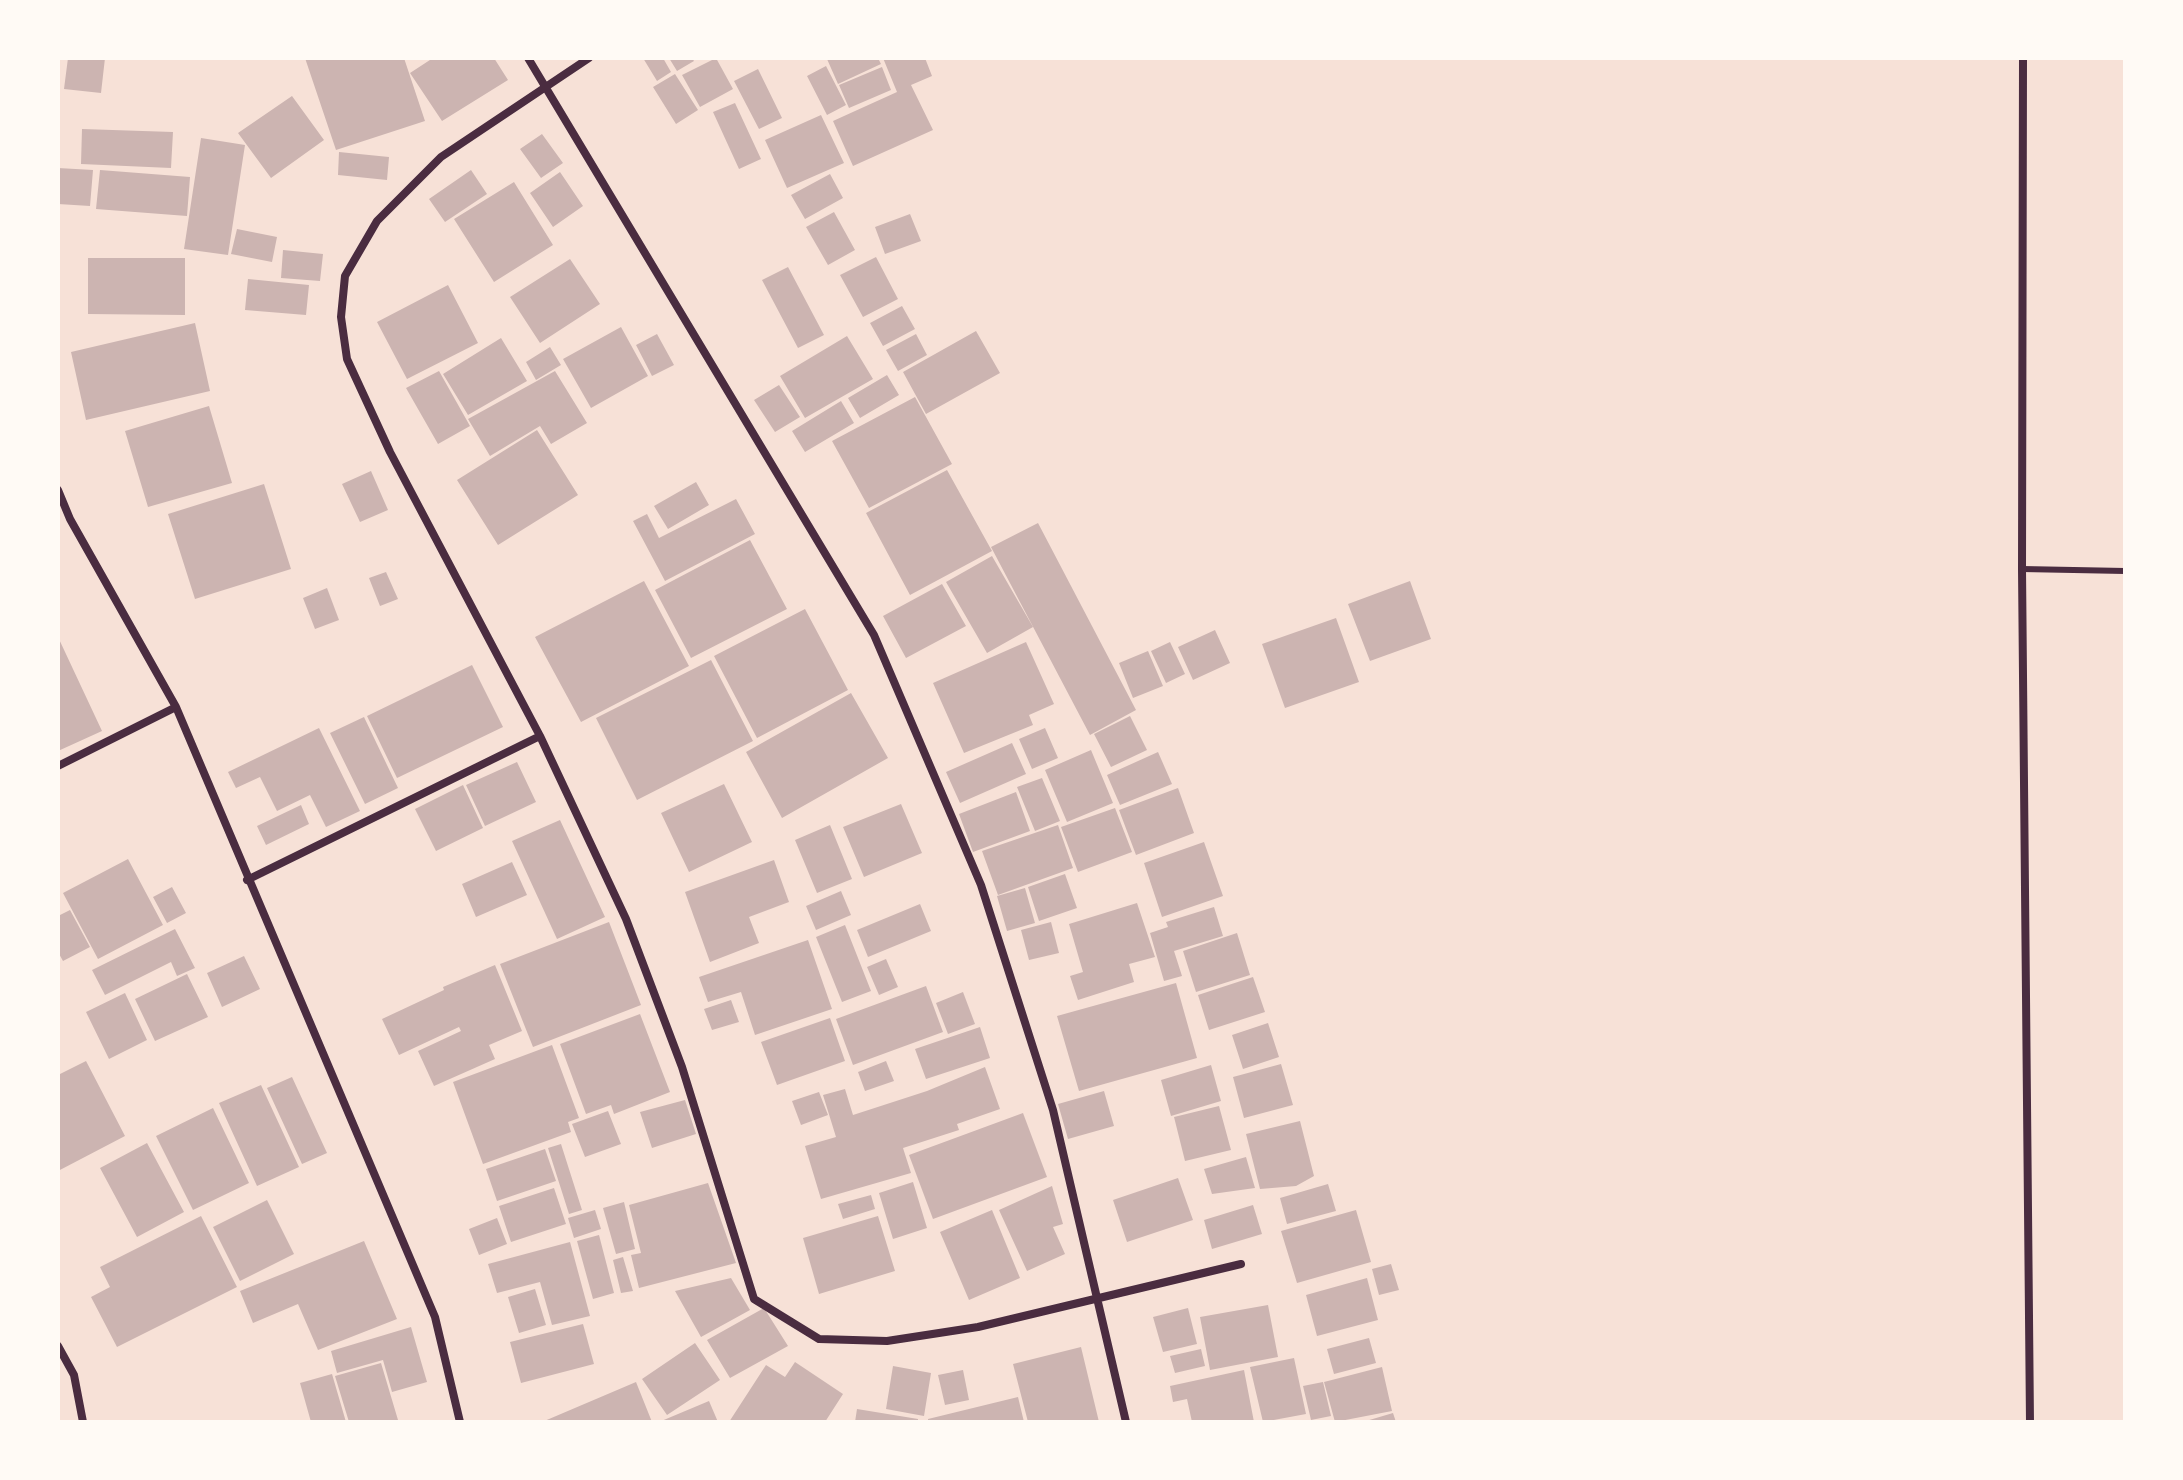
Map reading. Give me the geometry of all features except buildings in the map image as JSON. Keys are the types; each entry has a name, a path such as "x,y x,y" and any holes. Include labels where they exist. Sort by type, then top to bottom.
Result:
{"street":[{"path":"528,58 874,635 981,885 1053,1110 1100,1300 1126,1422"},
{"path":"589,58 441,157 377,221 345,276 341,317 347,359 390,452 540,736 626,919 682,1067 754,1299 819,1339 887,1341 978,1327 1241,1264"},
{"path":"2023,58 2022,569 2030,1422"},
{"path":"58,490 70,519 176,707 435,1317 460,1422"},
{"path":"58,766 176,707"},
{"path":"247,880 540,736"},
{"path":"58,1346 74,1375 83,1422"}],"lane":[{"path":"2022,569 2125,571"}]}
